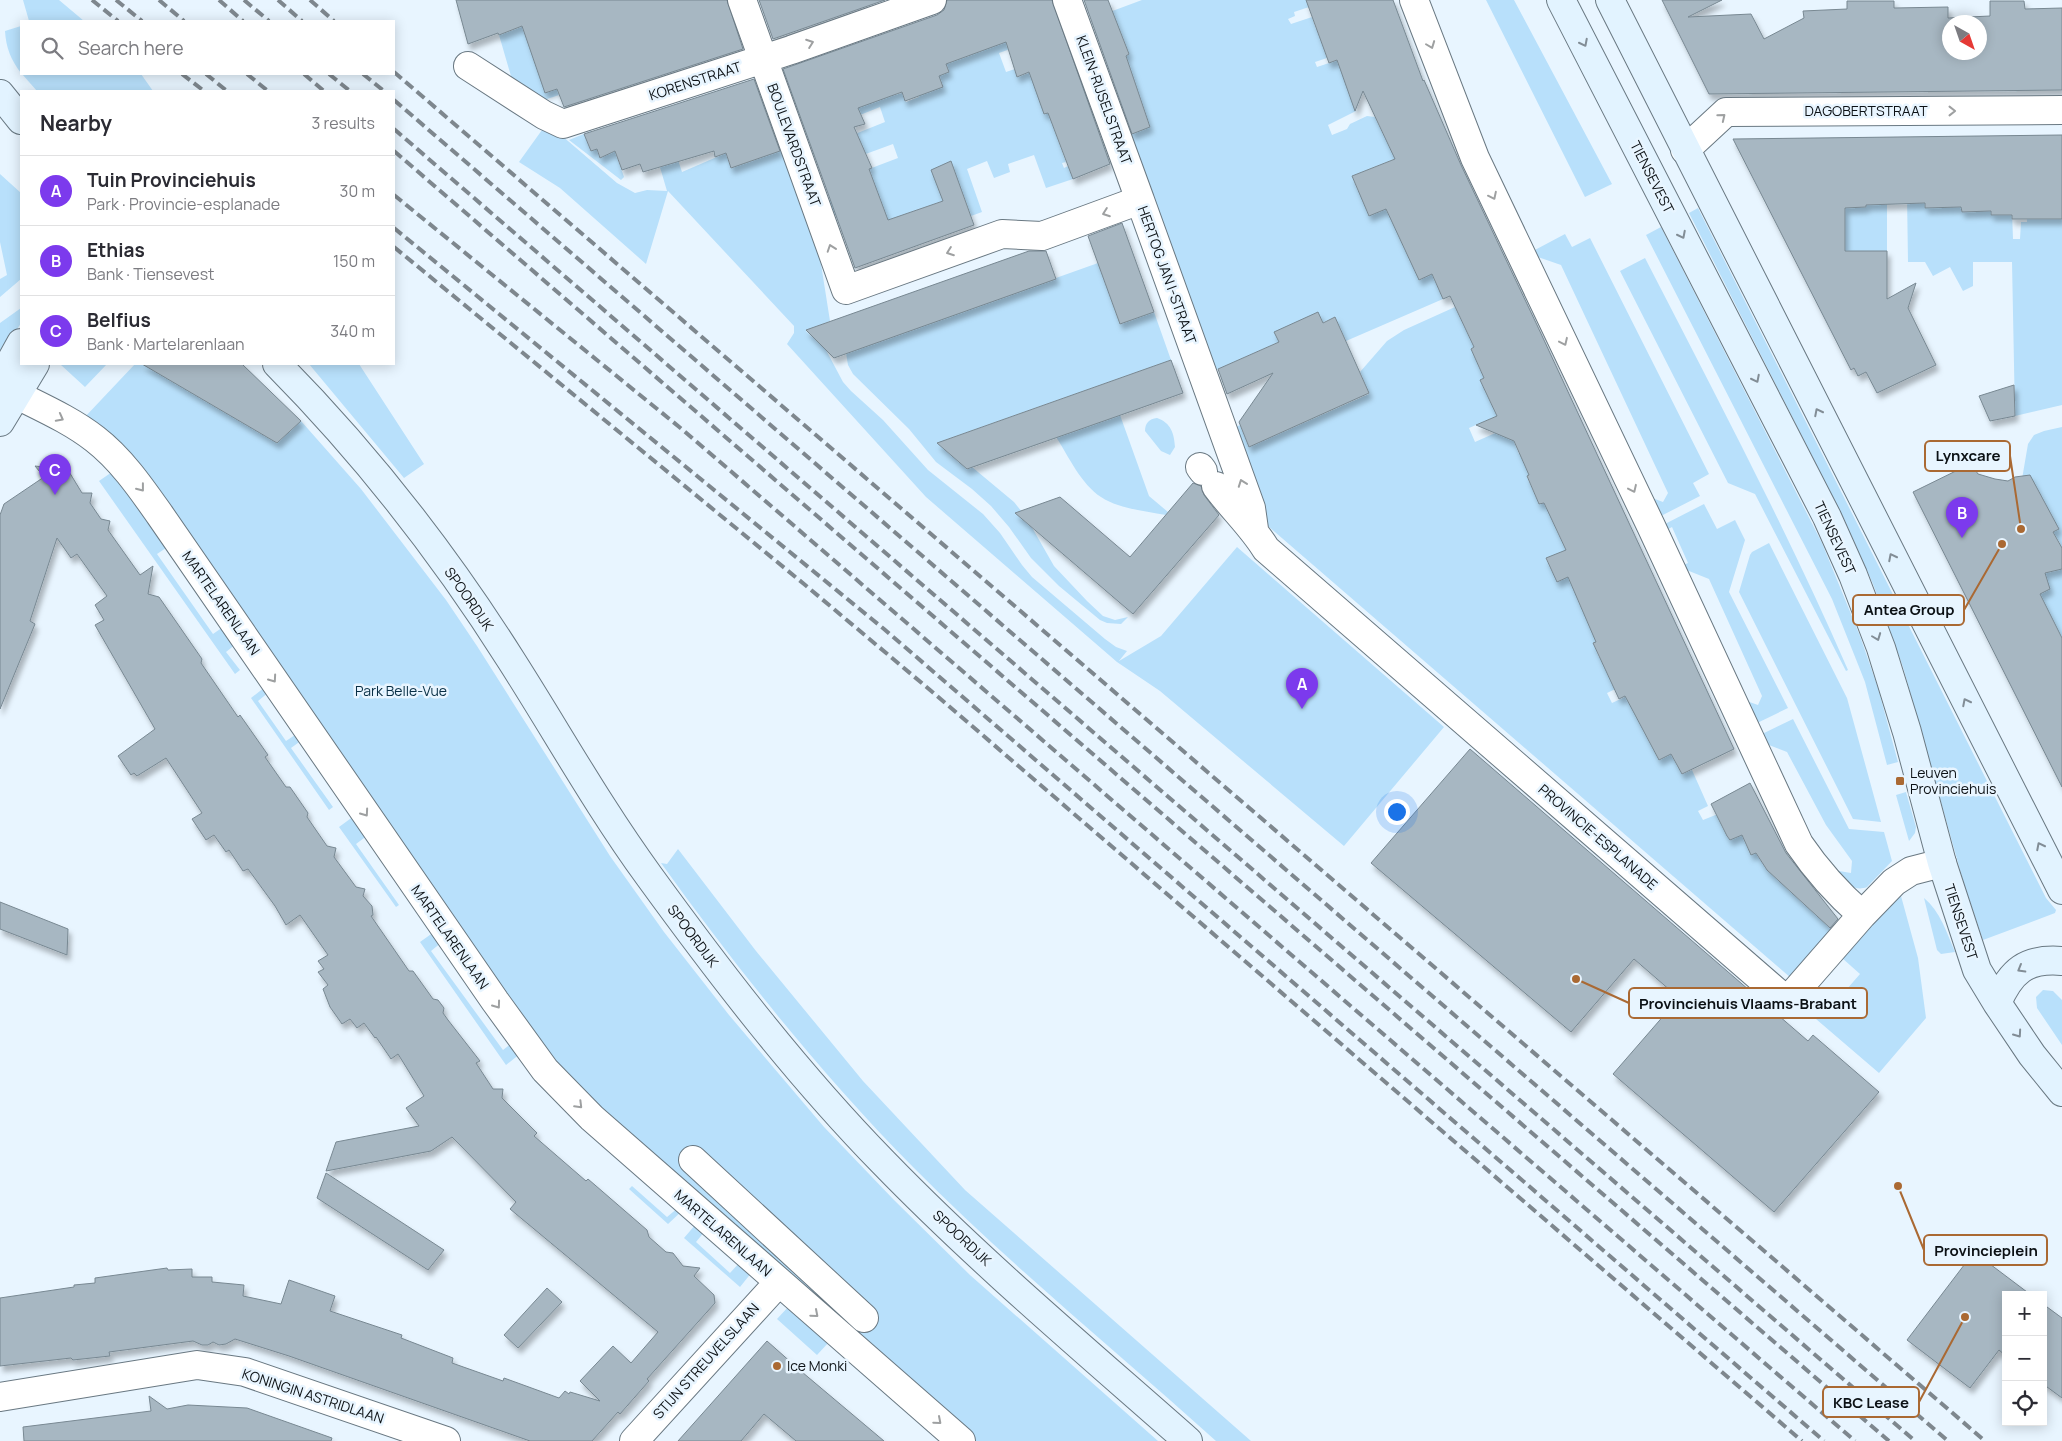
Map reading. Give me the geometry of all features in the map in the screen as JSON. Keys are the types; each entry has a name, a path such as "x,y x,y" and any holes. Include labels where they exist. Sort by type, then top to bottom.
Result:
{"main road":[{"name":"TIENSEVEST","path":"1561,0 1827,517 1853,575 1882,648 1907,732 1942,863 1977,970 2032,1055 2062,1092"},
{"path":"1610,0 2062,890"},
{"path":"0,94 20,119"},
{"path":"0,422 6,387 20,346"},
{"path":"6,387 34,365"},
{"name":"SPOORDIJK","path":"278,365 318,406 373,470 440,558 512,662 616,829 743,1001 792,1060 875,1153 928,1206 988,1263 1188,1441"},
{"path":"1997,1003 2008,980 2022,967 2045,961 2062,961"}],"street":[{"name":"BOULEVARDSTRAAT","path":"742,0 846,290"},
{"name":"KORENSTRAAT","path":"468,66 544,115 563,124 932,0"},
{"name":"KLEIN-RIJSELSTRAAT","path":"1067,0 1140,200"},
{"path":"1414,0 1475,158 1647,518 1799,844 1822,878 1862,914"},
{"name":"DAGOBERTSTRAAT","path":"1686,150 1726,112 2062,110"},
{"name":"HERTOG JAN I-STRAAT","path":"846,290 1002,234 1042,236 1140,200 1251,508 1254,530"},
{"name":"MARTELARENLAAN","path":"6,387 95,439 122,466 147,496 490,994 545,1070 592,1118 788,1271 961,1441"},
{"path":"1207,475 1242,519 1254,530"},
{"name":"PROVINCIE-ESPLANADE","path":"1254,530 1266,549 1787,1001 1862,914 1894,882 1911,871 1942,863"},
{"path":"693,1160 788,1271 864,1318"},
{"name":"STIJN STREUVELSLAAN","path":"634,1441 788,1271"},
{"name":"KONINGIN ASTRIDLAAN","path":"0,1397 196,1365 245,1372 446,1441"}],"green space":[{"path":"23,0 59,0 83,20 29,20"},
{"path":"671,0 545,93 557,89 559,95 541,101 513,83 499,35 532,23"},
{"path":"1142,0 1316,0 1309,7 1294,12 1295,16 1288,19 1291,24 1312,17 1316,29 1336,22 1325,52 1327,58 1315,62 1317,67 1338,60 1356,111 1328,125 1332,135 1347,129 1350,124 1367,116 1375,117 1383,134 1402,156 1352,176 1358,191 1436,186 1419,280 1432,274 1443,299 1346,341 1335,317 1211,372 1127,136 1150,127 1126,56 1129,54 1121,33 1107,13"},
{"path":"1486,0 1514,0 1612,184 1585,197"},
{"path":"1007,25 1013,48 999,53 1006,72 1015,69 1018,77 1031,72 1045,114 1051,113 1053,126 1066,162 1062,163 1064,168 1068,166 1073,179 1046,188 1034,155 1008,164 1010,172 994,178 987,161 967,169 982,212 971,216 963,194 888,220 859,207 833,216 828,202 875,186 869,169 898,158 893,144 863,155 855,134 885,122 880,107 855,117 847,93 893,92 895,95 902,93 906,102 919,97 918,91 939,76 949,72 946,63 969,56 969,54"},
{"path":"20,26 20,72 10,54 5,31"},
{"path":"23,75 142,75 152,90 36,90"},
{"path":"547,123 617,183 635,193 647,190 667,191 659,164 677,157 682,172 726,153 731,168 785,149 815,226 830,321 806,331 826,350 843,382 851,391 883,420 928,470 983,514 1000,533 1032,577 1105,639 1116,647 1127,651 1119,661 1161,636 1237,547 1444,727 1344,846 1160,691 1117,662 926,497 787,344 794,333 794,326 668,191 646,264 560,188 519,162"},
{"path":"591,131 600,158 615,151 624,177 621,180 569,140"},
{"path":"0,174 20,192 20,280 0,297 0,279 7,275 0,242"},
{"path":"1792,188 1861,207 1887,204 1887,271 1857,286"},
{"path":"1907,195 1925,195 1925,208 1936,208 1936,197 1960,197 1962,212 1972,212 1991,206 1991,215 1999,215 1999,212 2012,212 2013,239 2020,239 2021,222 2027,222 2026,197 2062,219 2062,405 2015,416 2012,262 1973,262 1973,286 1963,291 1950,267 1933,276 1925,262 1908,262"},
{"path":"1698,208 2046,898 2056,910 2055,913 1983,940 1964,884 1903,667 1873,584 1845,521 1689,213"},
{"path":"1661,227 1822,543 1860,636 1878,688 1898,762 1887,765 1865,682 1832,599 1646,235"},
{"path":"1565,234 1572,247 1590,238 1709,474 1693,483 1700,496 1657,518 1647,496 1663,502 1668,493 1561,265 1535,256 1533,251"},
{"path":"1645,258 1775,514 1825,618 1848,670 1846,671 1755,494 1728,483 1620,271"},
{"path":"1098,263 1120,324 1154,312 1171,360 945,440 972,467 1014,502 1026,517 1054,566 1087,601 1103,616 1115,620 1128,617 1121,624 1107,623 1100,620 1059,586 1031,558 991,506 936,462 909,429 853,374 848,365 846,353"},
{"path":"1455,307 1474,347 1471,349 1484,378 1480,380 1497,416 1469,428 1475,442 1502,430 1507,438 1513,439 1519,454 1526,451 1535,473 1527,477 1539,504 1554,500 1555,527 1566,550 1546,559 1557,581 1583,571 1584,597 1577,599 1583,611 1611,634 1593,643 1599,657 1630,682 1607,693 1612,703 1631,694 1649,726 1643,730 1659,760 1671,754 1682,774 1692,770 1708,806 1698,811 1703,820 1718,814 1722,827 1730,840 1742,835 1751,855 1756,853 1767,870 1833,930 1791,978 1268,526 1232,429 1240,425 1249,447 1369,394 1360,372 1387,341 1404,330"},
{"path":"20,309 20,325 0,357 0,323"},
{"path":"61,365 106,365 85,387"},
{"name":"Park Belle-Vue","path":"134,365 147,365 277,443 301,421 361,489 446,600 610,856 664,932 729,1015 824,1127 894,1200 970,1275 1158,1441 975,1441 569,1081 84,418"},
{"path":"310,365 360,365 424,464 404,478"},
{"path":"1120,415 1149,496 1168,512 1166,515 1124,507 1101,497 1081,478 1056,437"},
{"path":"1157,418 1166,423 1173,433 1175,447 1170,455 1161,451 1145,431 1148,422"},
{"path":"2062,427 2062,555 2060,543 2053,532 2058,529 2022,479 2028,444 2034,435"},
{"path":"112,472 169,546 157,554 213,634 223,627 236,644 226,652 240,670 235,674 99,481"},
{"path":"1704,504 1717,529 1735,520 1745,540 1729,592 1788,708 1753,725 1741,699 1758,705 1762,696 1709,579 1679,567 1688,563 1672,527 1663,532 1661,526"},
{"path":"1769,543 1847,698 1881,822 1853,819 1739,592 1750,555"},
{"path":"2062,569 2062,638 2039,594 2045,573"},
{"path":"265,687 269,692 258,701 286,741 298,733 302,740 291,748 333,807 329,810 251,698"},
{"path":"1793,719 1849,829 1884,832 1892,861 1867,887 1852,887 1833,870 1851,873 1852,861 1826,825 1787,752 1761,742 1758,736"},
{"path":"1906,792 1916,827 1915,833 1909,841 1896,795"},
{"path":"354,816 368,835 356,844 399,905 396,907 339,827"},
{"path":"678,849 756,951 863,1081 965,1190 1251,1441 1216,1441 1024,1272 949,1203 879,1132 813,1058 750,982 661,863 667,864"},
{"path":"1901,896 1918,958 1926,1018 1879,1073 1809,1013 1822,996 1833,1005 1860,974 1842,958 1887,906"},
{"path":"1924,898 1939,916 1955,952 1941,954 1937,950"},
{"path":"434,932 442,942 431,951 503,1050 512,1043 521,1053 506,1065 420,942"},
{"path":"2043,990 2053,991 2062,1000 2062,1045 2037,1008 2036,997"},
{"path":"632,1186 667,1217 679,1207 683,1210 668,1224 629,1189"},
{"path":"696,1224 705,1231 696,1242 730,1273 740,1262 752,1272 740,1287 684,1238"},
{"path":"789,1306 829,1342 817,1355 777,1319"}],"building":[{"path":"456,0 727,0 743,49 564,107 557,89 545,93 522,26 468,44"},
{"path":"759,0 885,0 773,39"},
{"path":"947,0 1052,0 1110,164 1073,179 1048,113 1044,114 1029,72 1017,77 1006,42 946,64 949,72 939,76 943,87 905,101 902,92 858,108 865,124 854,127 872,168 869,169 888,220 943,201 931,170 951,161 974,225 855,268 783,69 937,15 944,10"},
{"path":"1084,0 1108,0 1129,54 1126,56 1150,127 1132,134"},
{"path":"1306,0 1393,0 1423,81 1461,165 1734,749 1682,774 1671,754 1659,760 1625,696 1619,699 1593,643 1596,642 1568,577 1557,582 1546,558 1566,550 1544,503 1539,504 1514,441 1476,425 1497,416 1480,380 1484,378 1471,349 1474,347 1450,296 1443,299 1432,274 1419,280 1386,209 1369,216 1352,176 1395,159 1363,91 1355,111 1337,60 1329,63"},
{"path":"1662,0 1722,0 1688,17 1751,14 1764,39 1804,18 1803,11 1847,9 1847,1 1894,1 1894,8 1948,7 1948,15 1942,15 1942,60 1987,60 1987,16 1990,16 1990,1 2024,1 2025,9 2062,8 2062,90 1709,94"},
{"path":"754,79 780,151 731,168 726,153 715,157 714,151 643,172 640,164 622,170 615,151 600,158 597,149 591,151 584,134"},
{"path":"2062,135 2062,219 2012,219 2012,215 1991,215 1991,211 1962,212 1961,207 1925,208 1925,203 1866,205 1866,207 1845,208 1845,251 1887,251 1887,299 1916,283 1908,308 1936,365 1877,393 1866,372 1858,376 1854,368 1851,370 1733,139"},
{"path":"1122,223 1154,312 1120,324 1088,236"},
{"path":"1029,251 1046,251 1056,279 834,358 806,330"},
{"path":"1318,312 1323,323 1335,317 1369,393 1249,447 1239,422 1273,373 1227,394 1218,369 1279,342 1274,332"},
{"path":"1171,360 1183,393 967,469 937,443"},
{"path":"144,365 243,365 301,421 277,443"},
{"path":"2014,385 2015,416 1990,421 1979,396"},
{"path":"35,466 68,470 82,493 92,493 90,503 101,519 110,521 108,530 140,575 153,566 148,594 159,597 202,659 201,663 238,717 240,715 268,755 265,757 286,787 290,787 308,813 307,817 327,846 336,848 334,857 356,887 365,889 363,896 372,906 373,915 371,916 409,971 413,971 433,999 438,1000 444,1008 443,1013 480,1061 476,1063 493,1089 503,1089 502,1098 537,1133 534,1136 647,1230 649,1237 666,1252 673,1253 683,1266 700,1268 694,1276 714,1295 715,1303 647,1379 649,1381 620,1414 618,1412 592,1441 530,1441 289,1356 235,1339 226,1344 219,1345 213,1342 208,1345 202,1345 193,1341 109,1352 110,1356 73,1360 71,1358 0,1366 0,1298 95,1283 95,1278 167,1268 168,1270 192,1269 192,1277 212,1277 212,1282 244,1285 243,1296 281,1304 289,1280 335,1296 330,1311 402,1335 401,1338 453,1358 452,1363 503,1381 504,1378 559,1398 565,1391 569,1394 570,1392 600,1401 580,1381 613,1346 631,1363 658,1332 510,1209 516,1202 452,1137 431,1151 326,1171 336,1142 419,1126 406,1108 424,1096 398,1054 391,1059 364,1023 357,1028 350,1019 342,1024 330,1007 323,989 328,985 318,972 324,969 318,961 328,955 300,915 286,925 275,906 248,869 243,871 229,850 226,852 214,835 206,840 192,819 202,813 166,758 137,776 134,773 131,775 118,756 155,729 95,625 104,620 95,605 107,596 77,554 71,558 57,538 30,621 35,624 0,709 0,515 4,504 44,477"},
{"path":"1966,466 1978,474 2008,481 2015,477 2030,475 2059,529 2053,532 2062,548 2062,569 2045,573 2050,589 2040,594 2062,638 2062,787 1913,492"},
{"path":"1193,483 1201,486 1204,495 1219,515 1133,614 1015,513 1060,497 1130,557"},
{"path":"1470,749 1808,1041 1813,1035 1879,1092 1774,1212 1613,1074 1679,998 1634,959 1571,1032 1371,863"},
{"path":"1750,783 1786,853 1838,919 1830,928 1767,870 1756,853 1751,855 1742,835 1730,840 1727,836 1711,804"},
{"path":"0,902 68,929 67,955 0,929"},
{"path":"326,1173 444,1250 428,1270 317,1198"},
{"path":"1974,1252 2026,1291 2002,1291 2002,1353 1999,1350 1970,1388 1907,1340"},
{"path":"547,1288 562,1302 518,1348 504,1335"},
{"path":"2047,1307 2062,1318 2062,1398 2047,1387"},
{"path":"767,1341 884,1441 796,1441 764,1414 741,1441 678,1441"},
{"path":"149,1396 167,1409 188,1405 247,1408 332,1438 331,1441 24,1441 23,1427 151,1411"}],"railway":[{"path":"92,0 117,20"},
{"path":"116,0 141,20"},
{"path":"159,0 183,20"},
{"path":"219,0 242,20"},
{"path":"244,0 268,20"},
{"path":"278,0 301,20"},
{"path":"310,0 333,20"},
{"path":"395,73 1985,1441"},
{"path":"183,75 203,90"},
{"path":"207,75 226,90"},
{"path":"248,75 267,90"},
{"path":"305,75 323,90"},
{"path":"330,75 349,90"},
{"path":"364,75 383,90"},
{"path":"395,101 1948,1441"},
{"path":"395,130 1915,1441"},
{"path":"395,152 1889,1441"},
{"path":"395,196 683,430 1855,1441"},
{"path":"395,229 884,629 1824,1441"},
{"path":"395,248 936,695 1802,1441"}],"place":[{"name":"Belfius","path":"55,495"},
{"name":"Lynxcare","path":"2021,529"},
{"name":"Ethias","path":"1962,538"},
{"name":"Antea Group","path":"2002,544"},
{"name":"Tuin Provinciehuis","path":"1302,709"},
{"name":"Leuven Provinciehuis","path":"1900,781"},
{"name":"Provinciehuis Vlaams-Brabant","path":"1576,979"},
{"name":"Provincieplein","path":"1898,1186"},
{"name":"KBC Lease","path":"1965,1317"},
{"name":"Ice Monki","path":"777,1366"}]}
